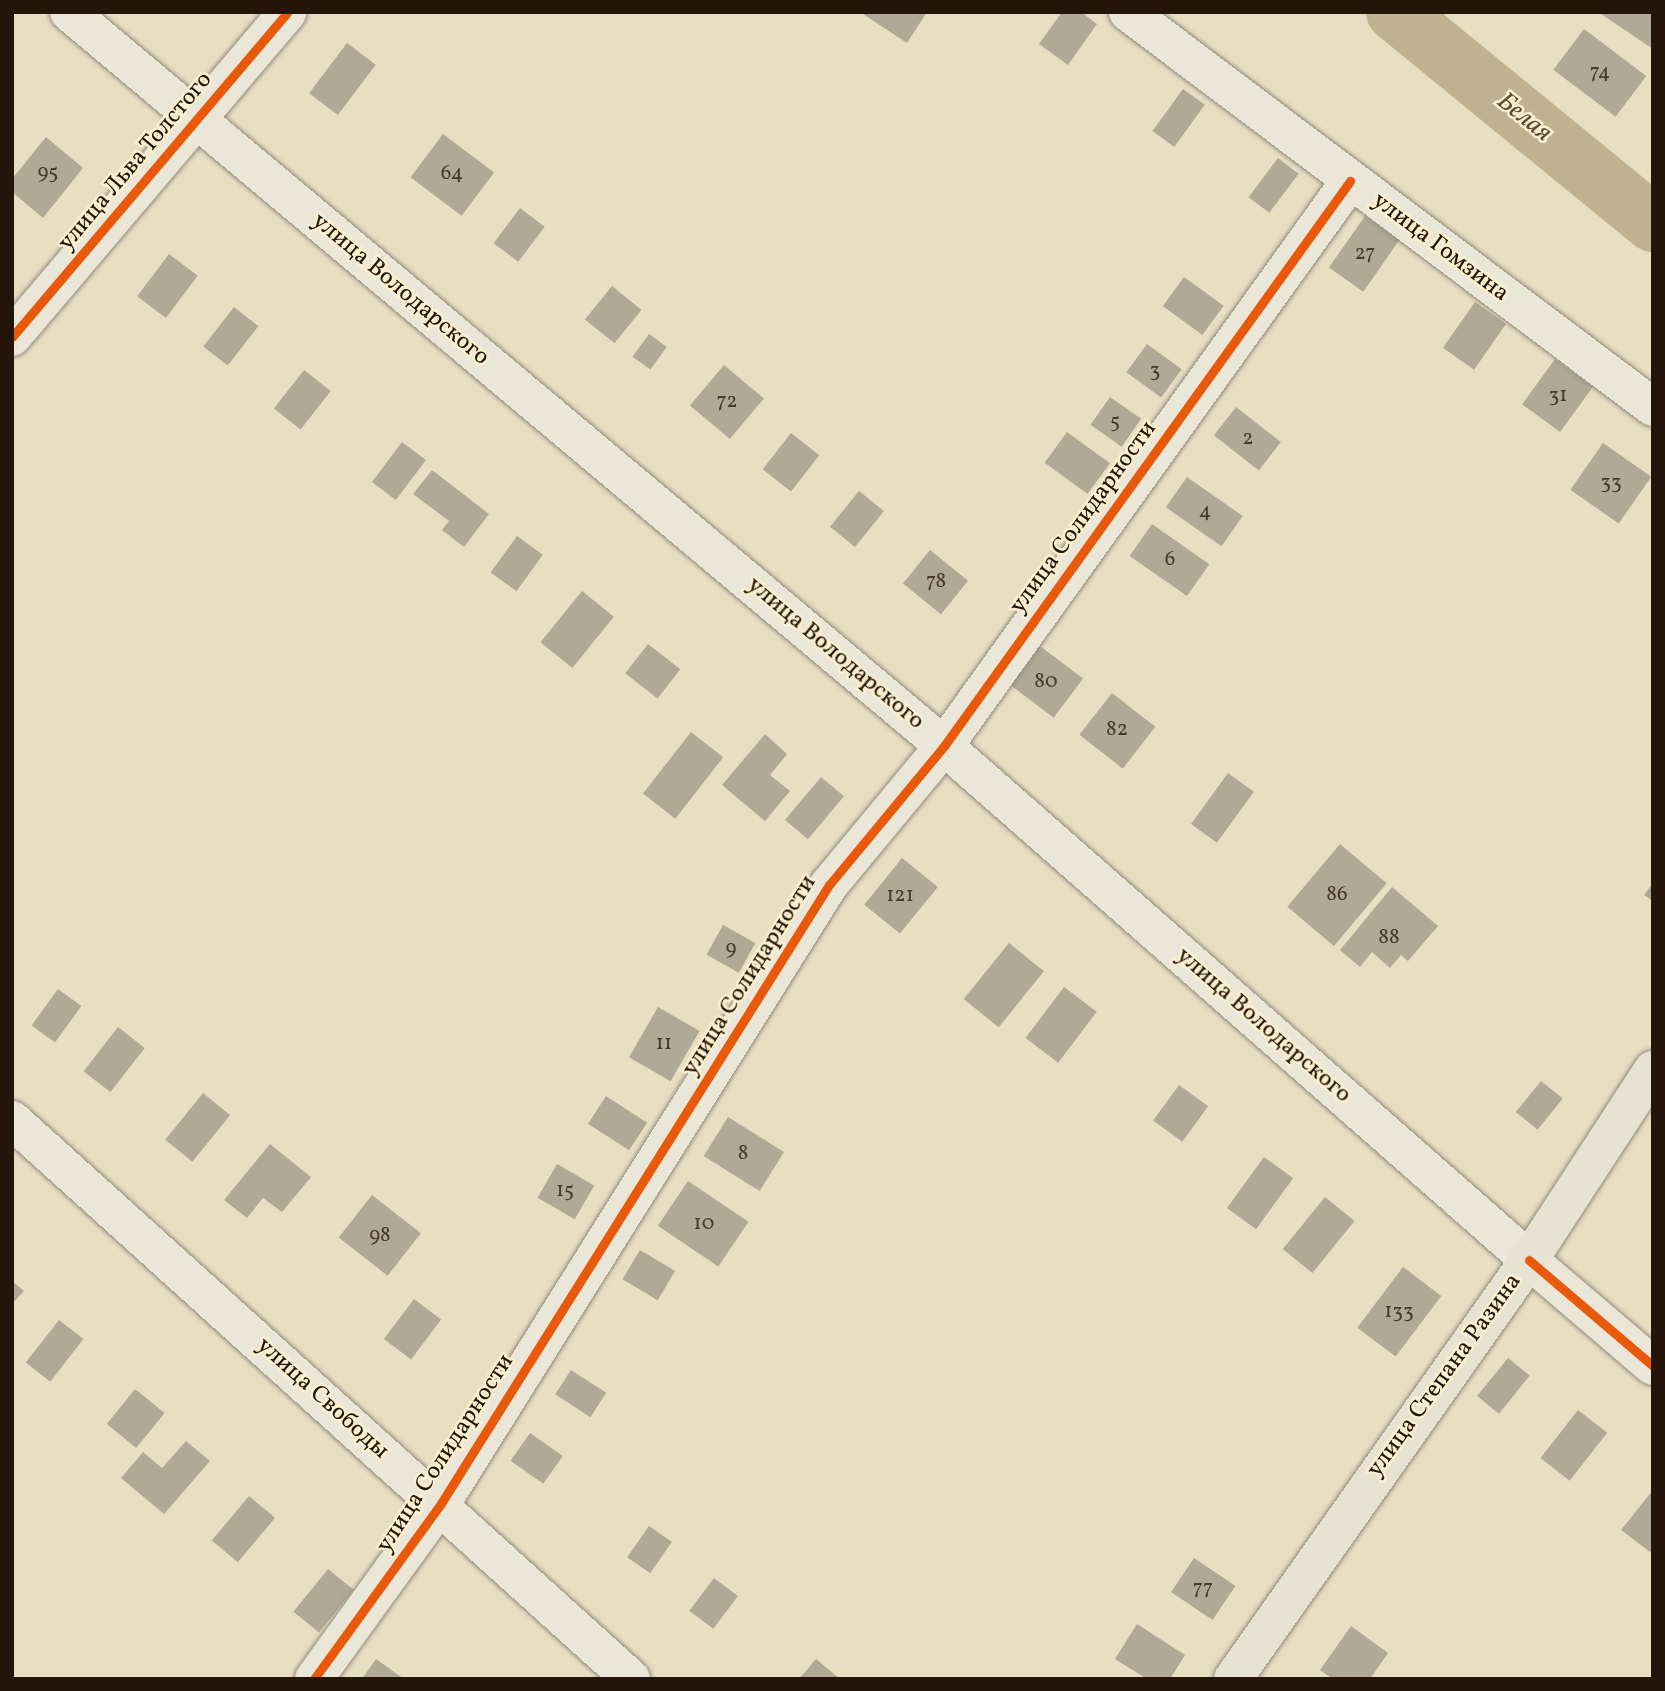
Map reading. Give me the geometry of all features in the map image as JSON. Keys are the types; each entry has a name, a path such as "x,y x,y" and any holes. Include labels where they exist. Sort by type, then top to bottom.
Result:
{"main road":[{"name":"улица Степана Разина","path":"1233,1679 1529,1260 1653,1070"}],"street":[{"name":"улица Володарского","path":"69,12 944,746 1653,1366"},
{"name":"улица Льва Толстого","path":"12,337 288,12"},
{"name":"улица Гомзина","path":"1128,12 1653,407"},
{"name":"улица Солидарности","path":"314,1679 440,1504 829,885 944,746 1350,181"},
{"name":"улица Свободы","path":"12,1120 632,1679"}],"building":[{"path":"860,12 927,12 907,43"},
{"path":"1062,12 1081,12 1097,24 1068,65 1039,44"},
{"path":"1653,12 1653,49 1601,14"},
{"path":"1584,29 1646,76 1616,117 1553,70"},
{"path":"347,43 376,65 338,115 309,93"},
{"path":"1183,89 1205,105 1174,147 1152,131"},
{"path":"443,134 494,173 462,216 411,177"},
{"path":"46,137 83,168 43,218 12,192 12,179"},
{"path":"1278,158 1299,174 1269,213 1249,197"},
{"path":"520,208 545,227 518,262 494,243"},
{"path":"1365,216 1399,240 1363,292 1329,268"},
{"path":"169,254 198,276 166,318 137,296"},
{"path":"1184,277 1224,306 1202,335 1163,306"},
{"path":"612,286 642,310 614,343 585,319"},
{"path":"1475,302 1506,324 1474,370 1443,348"},
{"path":"234,307 258,326 228,365 203,346"},
{"path":"649,334 667,347 650,370 633,357"},
{"path":"1147,344 1182,369 1161,398 1126,372"},
{"path":"1555,359 1593,387 1560,432 1522,404"},
{"path":"724,365 764,398 730,439 690,406"},
{"path":"304,370 331,391 301,430 274,409"},
{"path":"1110,397 1141,419 1122,447 1090,425"},
{"path":"1236,407 1281,442 1259,470 1214,435"},
{"path":"1067,432 1110,463 1088,494 1045,463"},
{"path":"791,433 819,455 791,491 763,469"},
{"path":"402,442 426,460 396,500 372,482"},
{"path":"1603,443 1651,477 1619,524 1570,490"},
{"path":"432,470 489,514 464,547 442,530 449,521 413,494"},
{"path":"1187,477 1243,516 1221,546 1166,507"},
{"path":"859,491 884,511 855,547 830,527"},
{"path":"1152,524 1209,564 1187,596 1130,556"},
{"path":"517,536 543,555 516,591 491,572"},
{"path":"930,550 968,581 941,614 903,583"},
{"path":"582,591 614,617 572,668 540,642"},
{"path":"648,644 680,669 658,698 625,673"},
{"path":"1040,646 1083,678 1054,718 1011,685"},
{"path":"1112,693 1155,727 1123,769 1079,735"},
{"path":"691,732 723,757 675,819 643,793"},
{"path":"765,734 787,754 770,775 790,791 765,821 722,785"},
{"path":"1228,773 1254,792 1217,843 1191,824"},
{"path":"821,777 844,796 808,839 785,820"},
{"path":"1340,844 1387,883 1334,946 1287,907"},
{"path":"902,858 938,887 900,934 864,905"},
{"path":"1653,883 1653,901 1644,895"},
{"path":"1392,887 1438,926 1408,961 1401,955 1390,968 1372,952 1360,967 1340,950"},
{"path":"723,925 755,943 739,973 707,955"},
{"path":"1009,943 1044,971 999,1027 964,999"},
{"path":"1064,987 1097,1012 1058,1063 1025,1038"},
{"path":"58,989 81,1006 55,1042 32,1025"},
{"path":"658,1007 700,1031 671,1081 629,1057"},
{"path":"118,1027 145,1048 110,1092 84,1071"},
{"path":"1541,1081 1563,1099 1538,1130 1516,1112"},
{"path":"1179,1085 1208,1106 1182,1142 1153,1121"},
{"path":"203,1093 230,1115 192,1162 165,1140"},
{"path":"606,1096 647,1123 629,1150 588,1124"},
{"path":"728,1117 784,1152 760,1191 704,1156"},
{"path":"270,1144 311,1177 282,1212 263,1198 247,1218 224,1200"},
{"path":"1264,1157 1293,1178 1256,1229 1227,1208"},
{"path":"557,1164 594,1186 575,1219 538,1198"},
{"path":"688,1181 749,1222 718,1267 658,1226"},
{"path":"372,1195 421,1233 388,1276 339,1238"},
{"path":"1325,1197 1355,1221 1312,1273 1283,1249"},
{"path":"640,1250 675,1271 658,1300 622,1279"},
{"path":"1403,1267 1441,1296 1396,1357 1357,1328"},
{"path":"12,1281 24,1291 12,1304"},
{"path":"414,1299 441,1319 411,1359 384,1339"},
{"path":"59,1320 83,1339 50,1382 26,1363"},
{"path":"1508,1358 1530,1376 1499,1414 1477,1396"},
{"path":"571,1370 606,1393 590,1417 555,1394"},
{"path":"135,1389 165,1413 136,1448 107,1424"},
{"path":"1578,1410 1607,1433 1570,1481 1540,1458"},
{"path":"530,1433 563,1456 543,1484 510,1461"},
{"path":"186,1441 210,1461 164,1514 121,1478 143,1452 162,1468"},
{"path":"1653,1490 1653,1548 1650,1552 1621,1530"},
{"path":"249,1496 275,1518 238,1562 212,1540"},
{"path":"649,1526 672,1542 650,1573 627,1557"},
{"path":"1194,1558 1235,1586 1213,1620 1171,1592"},
{"path":"328,1569 354,1590 319,1633 293,1612"},
{"path":"714,1578 738,1596 713,1629 689,1611"},
{"path":"1137,1624 1185,1655 1170,1679 1147,1679 1115,1659"},
{"path":"1351,1626 1388,1653 1370,1679 1333,1679 1320,1670"},
{"path":"376,1659 404,1679 362,1679"},
{"path":"816,1659 840,1679 799,1679"}],"waterway":[{"name":"Белая","path":"1395,12 1653,223"}],"cycle path":[{"path":"12,337 288,12"},
{"path":"314,1679 440,1505 829,885 944,746 1350,181"},
{"path":"1529,1260 1653,1366"}]}
